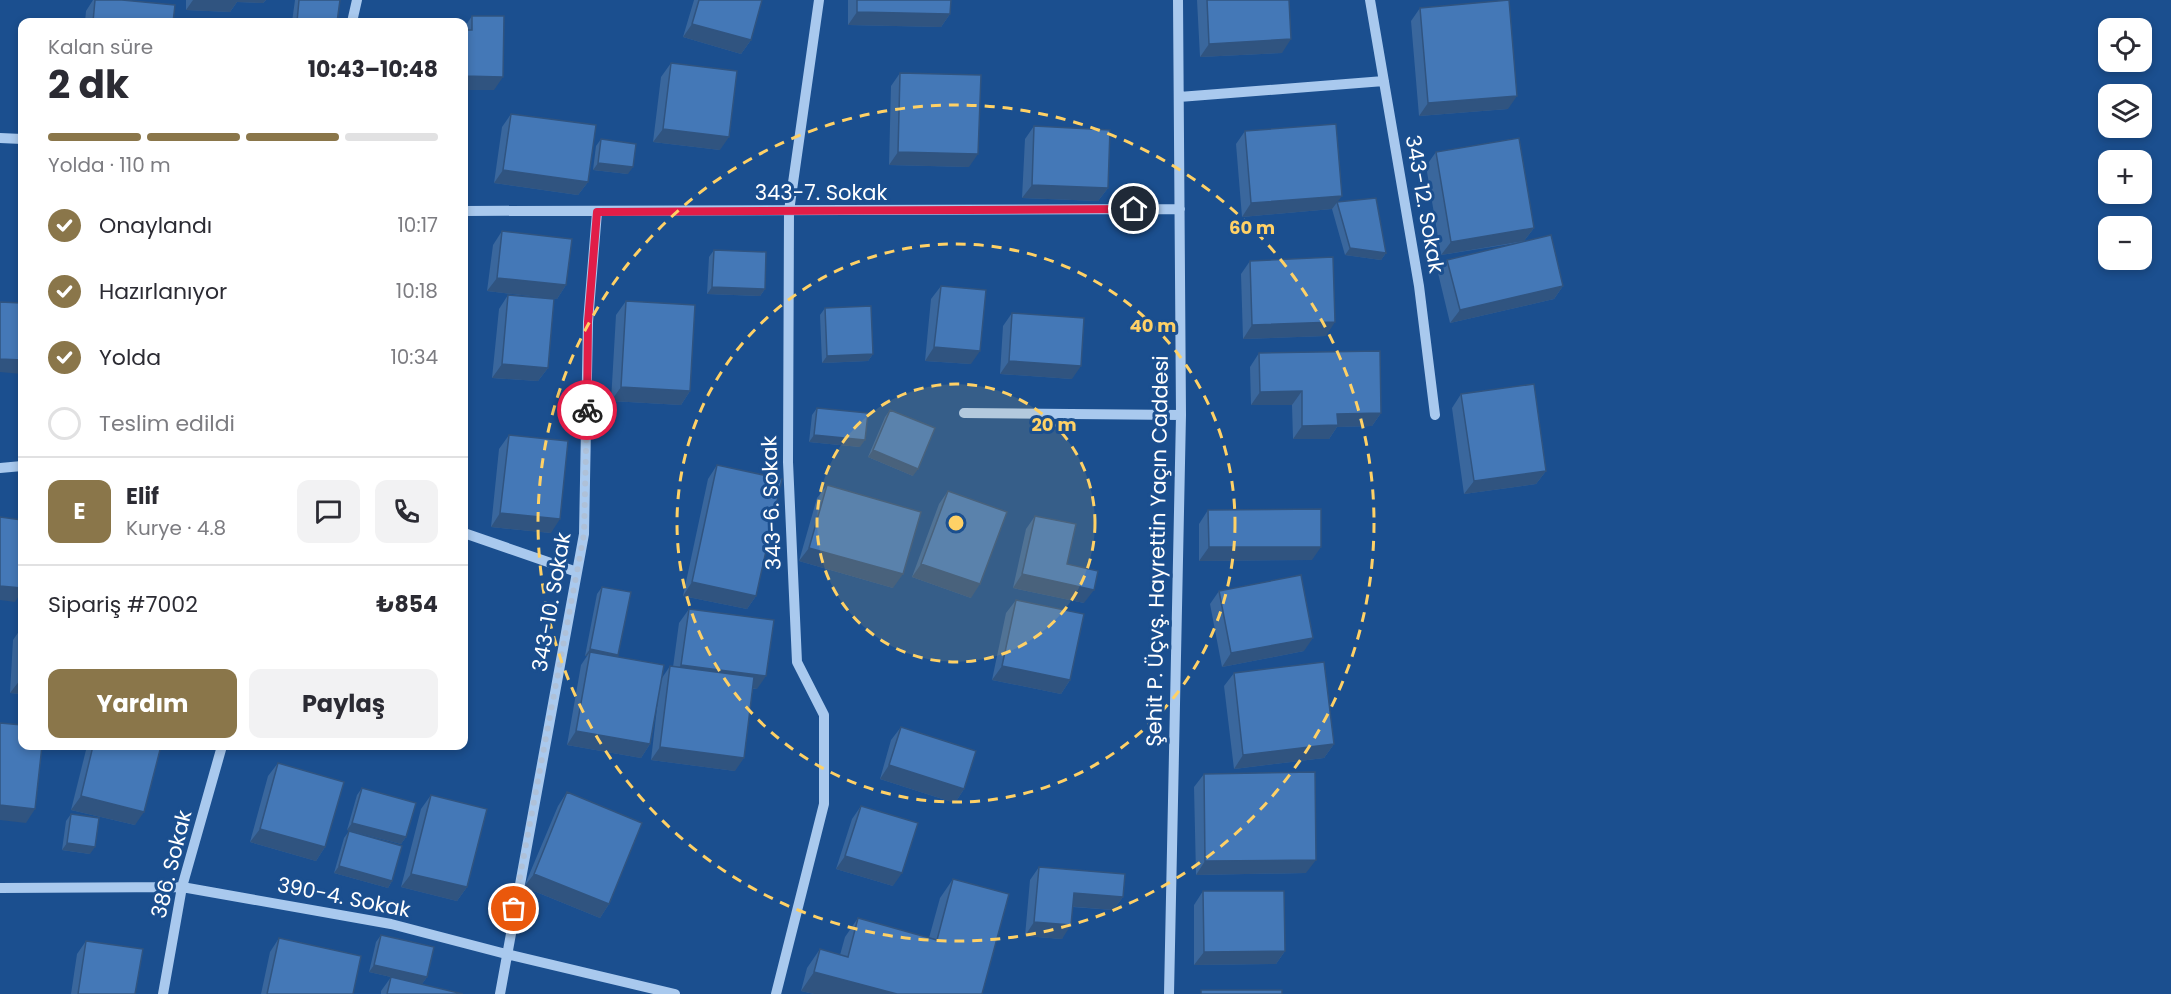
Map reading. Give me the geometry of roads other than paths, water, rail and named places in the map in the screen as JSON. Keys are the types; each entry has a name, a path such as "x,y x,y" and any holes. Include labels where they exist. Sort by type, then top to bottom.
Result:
{"street":[{"path":"353,18 357,0"},
{"name":"343-6. Sokak","path":"776,994 824,804 824,715 797,662 788,462 789,211 819,0"},
{"name":"Şehit P. Üçvş. Hayrettin Yaçın Caddesi","path":"1169,994 1181,415 1178,0"},
{"name":"343-12. Sokak","path":"1370,0 1419,286 1435,415"},
{"path":"1179,97 1384,81"},
{"path":"0,138 18,139"},
{"name":"343-7. Sokak","path":"468,211 1179,209"},
{"name":"343-10. Sokak","path":"500,994 584,534 588,322 597,212"},
{"path":"964,413 1181,415"},
{"path":"0,468 18,466"},
{"path":"468,534 577,572"},
{"name":"386. Sokak","path":"163,994 182,887 221,750"},
{"name":"390-4. Sokak","path":"0,888 182,887 391,924 675,994"}]}
